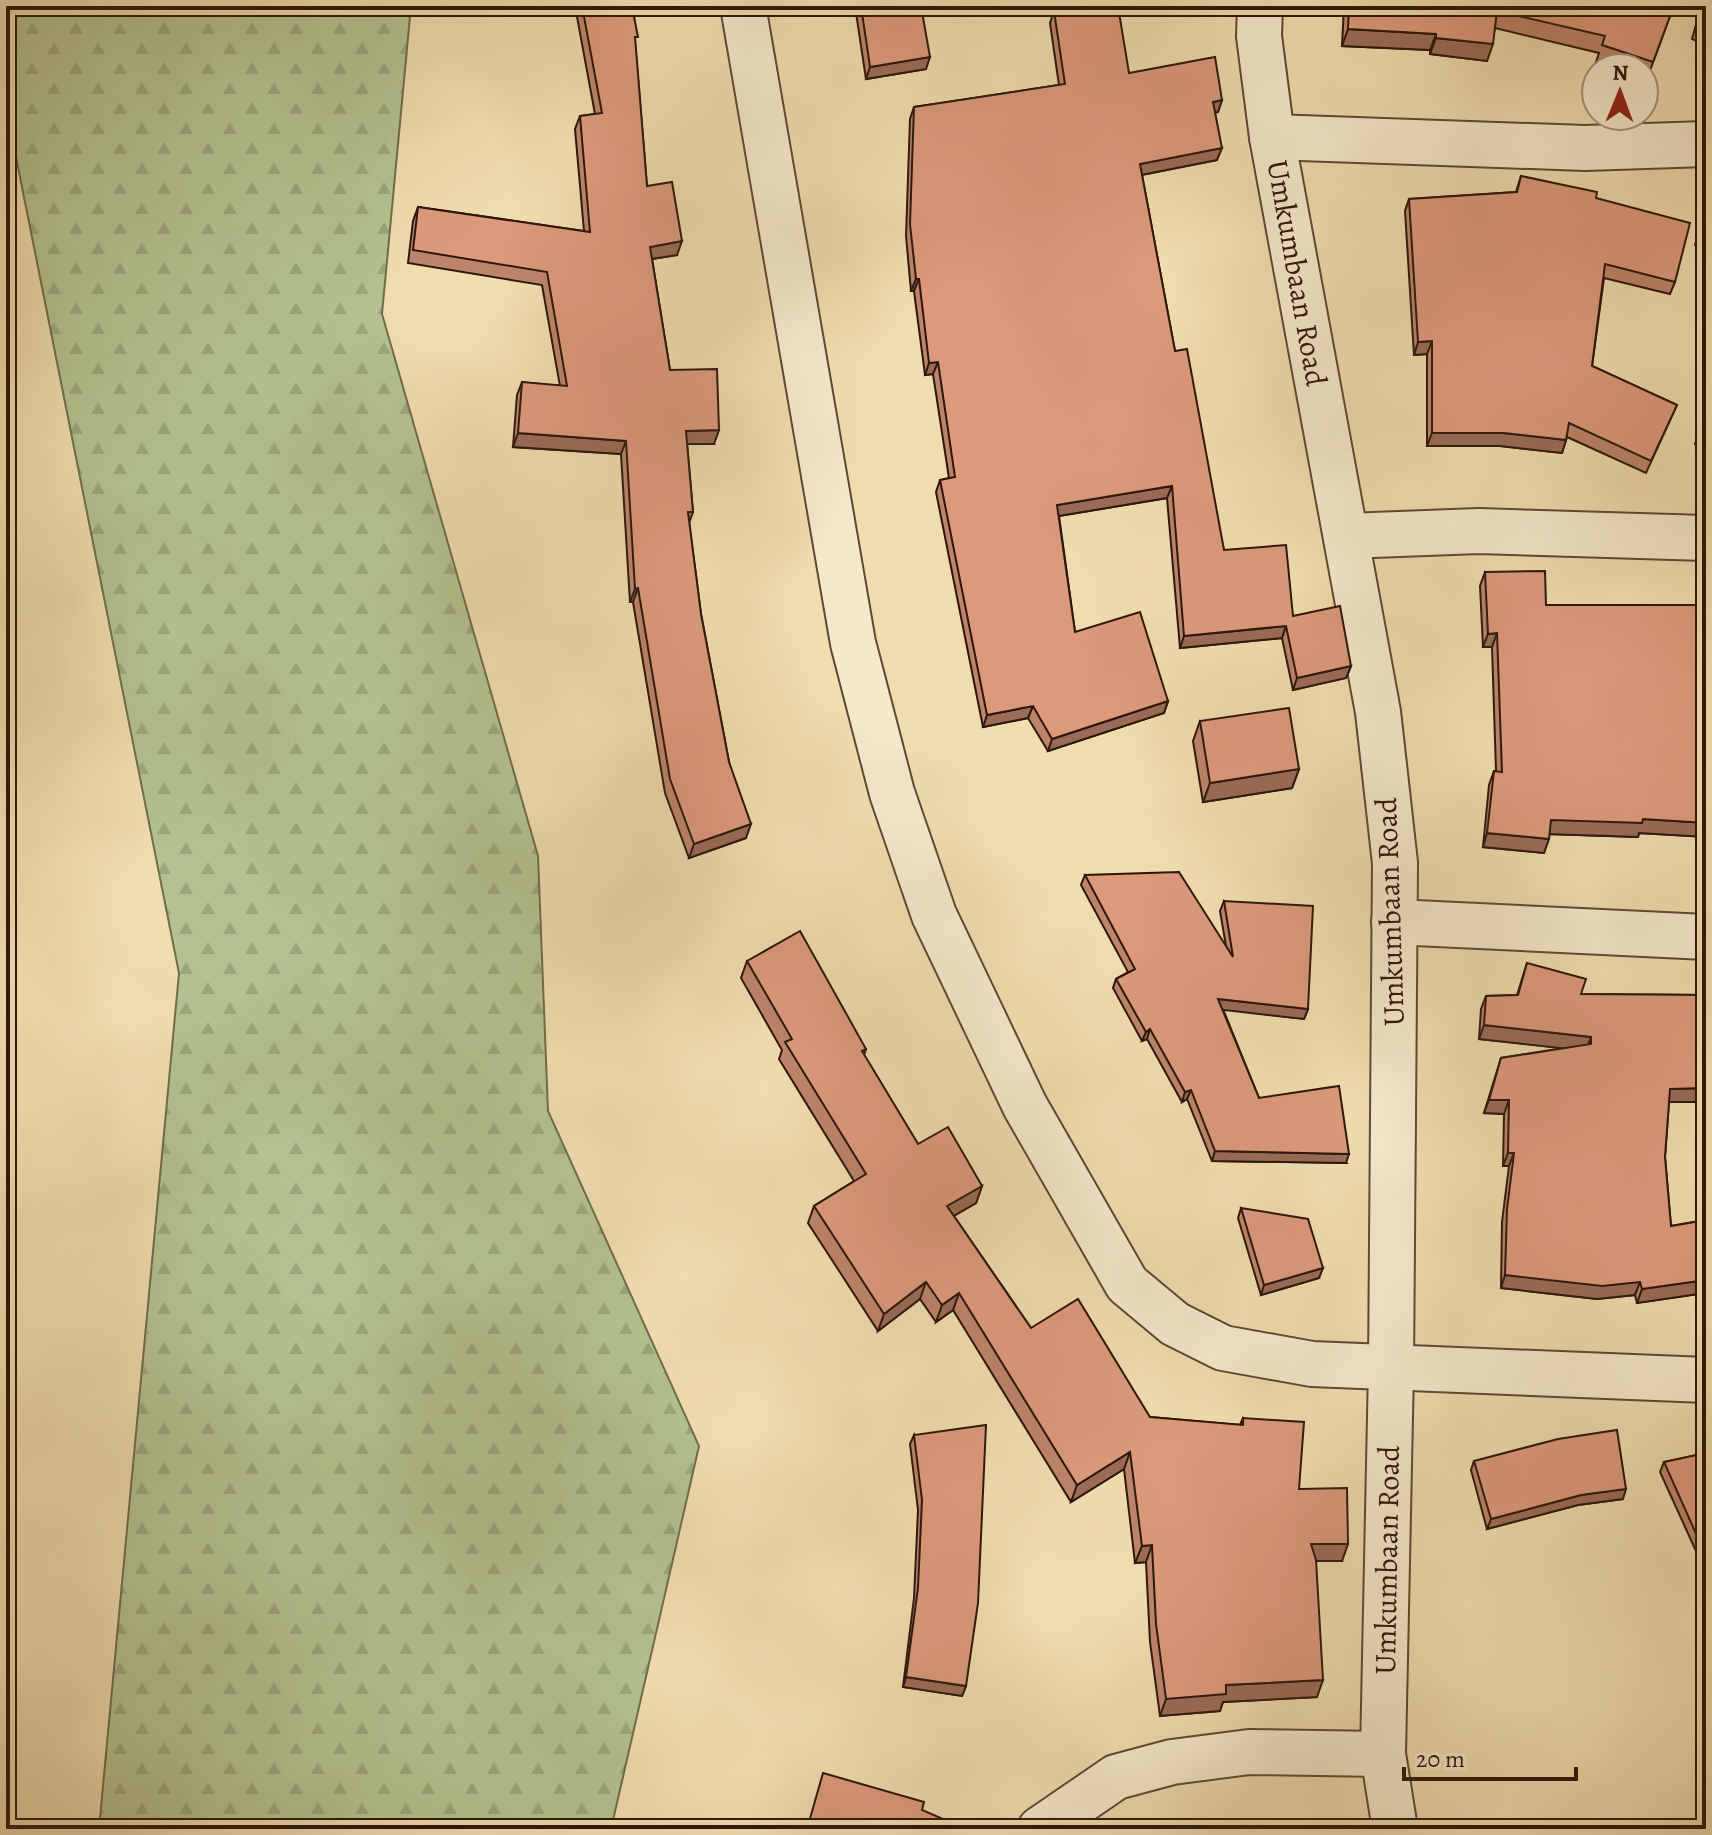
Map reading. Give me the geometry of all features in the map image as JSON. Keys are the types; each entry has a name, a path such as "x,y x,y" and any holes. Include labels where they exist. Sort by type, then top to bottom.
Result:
{"street":[{"path":"743,6 853,643 884,763 934,915 1019,1093 1127,1284 1175,1324 1223,1348 1312,1364 1706,1380"},
{"name":"Umkumbaan Road","path":"1260,6 1259,36 1272,137 1378,712 1395,863 1391,1369 1383,1754 1395,1829"},
{"path":"1272,137 1585,148 1706,144"},
{"path":"1346,536 1479,531 1706,538"},
{"path":"1394,922 1706,937"},
{"path":"1040,1829 1116,1777 1172,1762 1249,1752 1383,1754"}],"green space":[{"path":"6,6 411,6 382,314 538,856 548,1111 699,1446 611,1829 99,1829 179,973 6,107"}],"building":[{"path":"582,6 632,6 638,37 635,37 647,186 672,182 682,241 650,247 670,370 717,369 719,430 686,431 693,512 688,512 701,614 729,762 751,824 694,844 670,779 638,588 635,589 626,441 518,433 522,382 567,386 547,272 413,250 418,207 590,232 580,116 602,113"},
{"path":"861,6 921,6 930,57 870,67"},
{"path":"1118,6 1129,73 1215,57 1222,100 1213,102 1222,148 1140,164 1175,351 1187,349 1224,550 1286,545 1293,616 1340,606 1351,666 1297,678 1286,626 1184,636 1172,486 1057,505 1075,632 1140,612 1168,701 1052,739 1033,706 987,715 940,480 955,477 938,362 929,363 919,279 916,279 910,224 914,107 1065,84 1054,11"},
{"path":"1349,6 1673,8 1657,52 1623,52 1602,45 1605,36 1497,11 1493,44 1436,38 1436,34 1348,29"},
{"path":"1703,6 1706,6 1706,27 1698,23"},
{"path":"1521,176 1597,192 1596,198 1690,223 1675,282 1605,264 1592,366 1677,405 1651,461 1569,423 1566,440 1504,433 1432,433 1432,341 1418,342 1409,199 1517,192"},
{"path":"1706,213 1706,233 1700,230"},
{"path":"1706,412 1706,436 1699,434"},
{"path":"1545,571 1546,605 1706,605 1706,823 1643,819 1642,823 1551,820 1549,839 1487,833 1494,771 1502,772 1497,633 1488,634 1485,572"},
{"path":"1289,708 1299,769 1210,783 1200,721"},
{"path":"1179,872 1233,957 1224,901 1313,906 1308,1009 1218,999 1259,1098 1339,1086 1349,1154 1215,1151 1191,1090 1185,1092 1150,1029 1146,1032 1116,979 1135,969 1085,875"},
{"path":"800,931 866,1049 862,1051 918,1144 948,1127 982,1186 947,1206 1031,1328 1078,1299 1150,1417 1243,1425 1243,1418 1304,1422 1299,1489 1347,1488 1348,1544 1311,1544 1316,1560 1323,1680 1226,1685 1226,1694 1166,1699 1156,1624 1152,1545 1142,1546 1130,1452 1077,1485 959,1293 942,1305 926,1282 884,1314 814,1206 866,1174 785,1042 792,1039 747,961"},
{"path":"1527,963 1586,979 1581,994 1706,995 1706,1088 1670,1089 1665,1157 1671,1226 1706,1220 1706,1280 1642,1289 1640,1282 1602,1286 1505,1275 1507,1209 1514,1153 1508,1153 1509,1100 1489,1100 1501,1058 1591,1044 1591,1037 1484,1025 1486,996 1518,995"},
{"path":"1241,1208 1308,1219 1323,1268 1264,1285"},
{"path":"986,1425 978,1603 966,1686 906,1677 918,1588 922,1500 914,1435"},
{"path":"1617,1430 1626,1489 1581,1495 1491,1519 1474,1461 1558,1439"},
{"path":"1706,1453 1706,1556 1664,1462"},
{"path":"823,1773 924,1802 922,1810 966,1829 807,1829"},
{"path":"1290,1827 1290,1829 1228,1829"}]}
